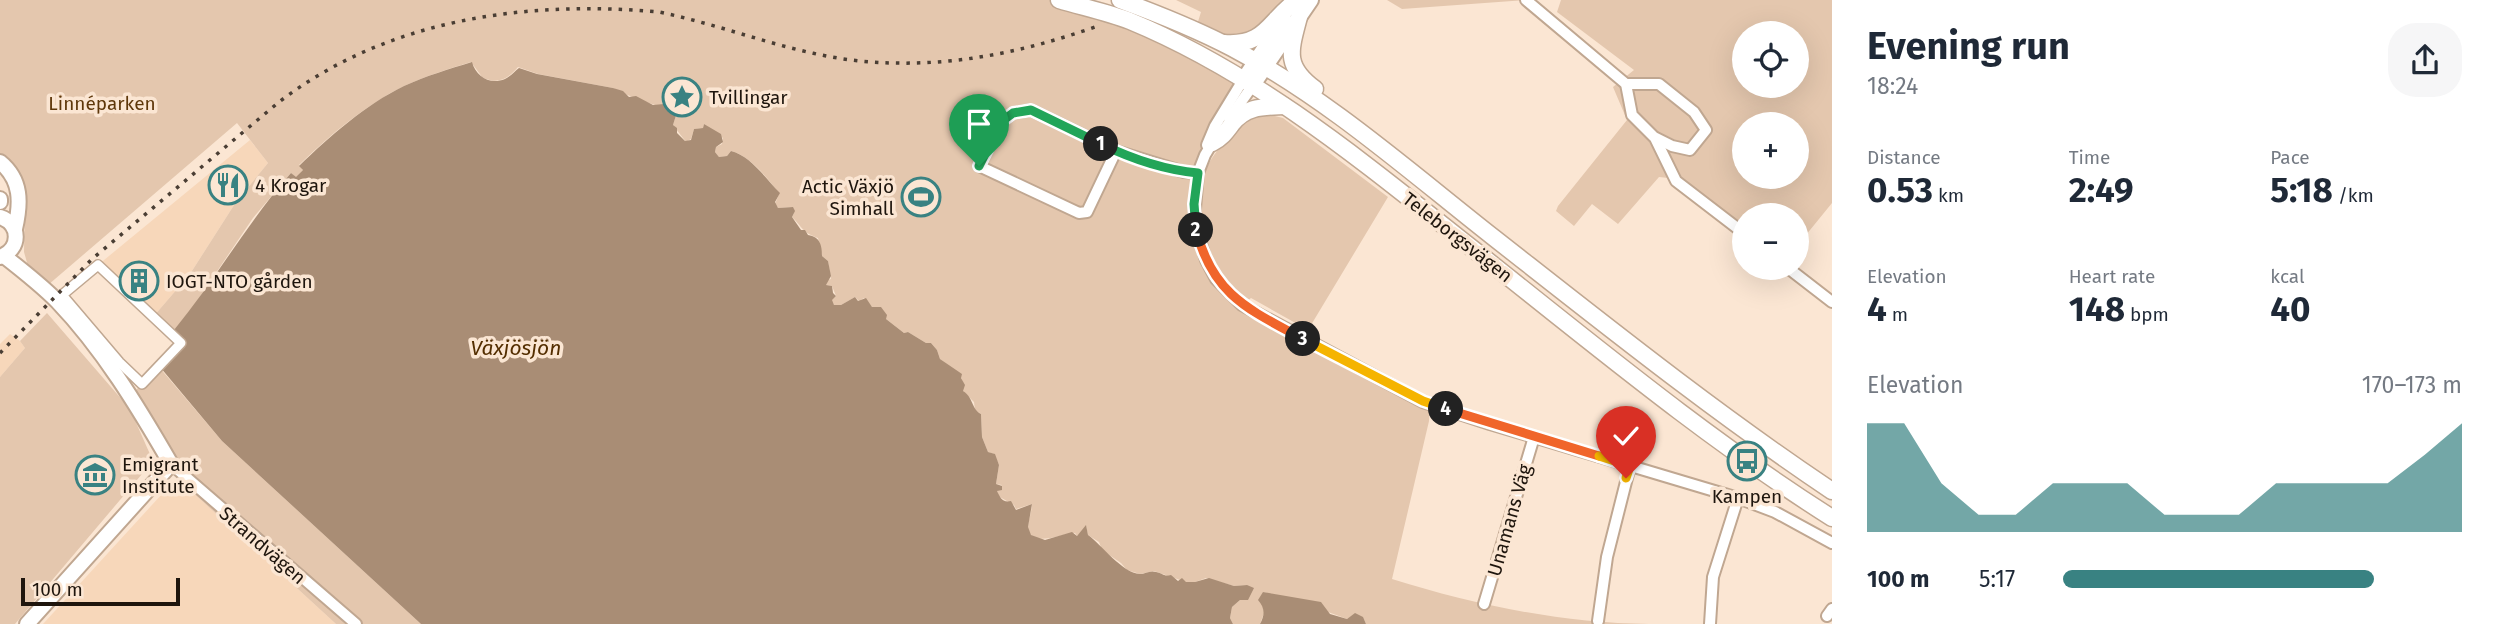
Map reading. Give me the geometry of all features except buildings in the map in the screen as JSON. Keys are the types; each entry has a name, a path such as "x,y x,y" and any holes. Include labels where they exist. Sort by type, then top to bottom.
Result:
{"main road":[{"name":"Teleborgsvägen","path":"1059,0 1128,20 1215,62 1284,106 1346,149 1671,405 1832,519"},
{"name":"Teleborgsvägen","path":"1120,0 1220,42 1260,64 1340,117 1672,378 1760,443 1832,491"},
{"path":"1220,42 1236,44 1256,39 1265,33 1286,8 1298,6 1291,52 1295,70 1340,117"},
{"path":"1209,149 1221,139 1236,119 1247,111 1256,107 1284,106"}],"street":[{"path":"1311,0 1298,6 1248,83 1214,126 1209,149 1198,173 1194,221 1199,242 1216,279 1229,294 1242,305 1423,401 1738,498 1775,512 1832,543"},
{"path":"1526,0 1626,84 1632,115 1655,138 1676,181 1732,224"},
{"path":"1626,84 1659,84 1694,112 1706,130 1690,150 1655,138"},
{"path":"1116,151 1087,212 1079,214 979,166 1001,122 1013,113 1031,110 1116,151 1184,172 1198,173"},
{"path":"0,162 10,170 18,189 19,213 15,229"},
{"path":"0,217 9,221 17,236 14,246 2,256 42,287 82,331 127,390 172,464 27,624"},
{"path":"98,265 181,343 142,384 119,362 62,295 98,265"},
{"path":"1804,280 1832,302"},
{"name":"Unamans Väg","path":"1484,604 1534,437"},
{"name":"Strandvägen","path":"172,464 356,624"},
{"path":"1598,621 1607,557 1630,466"},
{"path":"1710,624 1713,577 1738,498"}],"shaded area":[{"path":"250,140 268,163 236,202 190,274 153,317 98,265"},
{"path":"10,334 25,348 0,377 0,344"},
{"path":"189,489 336,624 43,624 162,494"}],"green space":[{"name":"Linnéparken","path":"0,0 1059,0 1128,21 1253,85 1198,173 1199,241 1229,294 1430,404 1429,421 1392,579 1519,611 1584,620 1649,624 1366,624 1355,614 1347,619 1290,598 1263,592 1264,613 1260,624 1233,624 1230,618 1232,607 1240,600 1248,600 1247,585 1234,586 1206,578 1186,582 1154,571 1140,574 1127,570 1102,550 1099,542 1088,535 1086,526 1077,536 1075,533 1034,538 1028,528 1032,504 1016,509 998,496 997,491 1002,485 996,484 999,465 994,454 988,452 982,437 981,414 975,410 974,402 963,391 959,372 940,359 931,343 926,343 908,332 904,333 886,319 880,307 872,307 864,298 859,301 855,297 841,305 834,305 831,300 836,296 832,286 826,285 827,280 831,279 828,261 822,256 818,238 806,232 792,217 793,207 778,208 775,204 779,194 758,168 745,157 731,151 727,156 719,157 715,152 716,147 722,144 723,138 704,124 703,128 694,129 691,139 686,142 673,125 677,111 668,106 655,105 613,88 538,74 518,67 506,78 497,81 482,77 471,62 454,67 404,86 349,121 299,165 303,170 296,178 291,173 253,218 195,304 171,334 153,317 190,274 236,202 268,163 237,123 48,285 28,266 24,252 25,198 0,153"},
{"path":"1176,0 1283,0 1264,26 1234,42 1197,25 1201,12"},
{"path":"1387,0 1527,0 1402,9"},
{"path":"1561,0 1832,0 1832,203 1809,231 1809,203 1732,203 1732,221 1678,179 1659,177 1618,224 1592,204 1574,226 1556,211 1627,120 1613,87 1634,70 1557,12"},
{"path":"1263,113 1283,118 1388,197 1308,330 1251,298 1246,302 1214,270 1207,257 1201,234 1201,193 1212,158 1238,127 1246,120"},
{"path":"47,313 130,409 153,461 15,624 0,624 0,377 25,348 20,341"},
{"path":"159,367 222,441 421,624 336,624 189,489 133,393"}],"water":[{"name":"Växjösjön","path":"472,62 480,76 489,80 505,79 519,68 537,74 613,88 653,105 664,104 677,112 673,125 685,141 691,140 694,129 703,128 704,124 721,134 723,142 716,147 715,152 719,157 727,156 731,151 751,163 780,193 775,202 778,208 793,207 795,211 792,217 801,230 805,230 820,242 822,256 828,261 831,276 826,285 832,286 836,296 832,300 834,305 841,305 855,297 858,301 866,298 872,307 881,307 887,315 886,319 904,333 908,332 926,343 931,343 940,359 962,374 965,385 963,391 981,414 982,437 988,452 995,454 999,465 996,484 1002,486 1002,490 997,491 1003,500 1011,501 1016,510 1032,504 1028,527 1031,535 1045,540 1072,532 1077,536 1086,525 1088,535 1119,564 1133,572 1158,572 1171,575 1178,581 1182,578 1186,582 1209,578 1234,586 1247,585 1254,588 1248,600 1240,600 1232,607 1230,618 1233,624 421,624 222,441 160,367 182,342 174,330 260,211 291,173 296,177 303,170 299,166 323,144 362,112 390,94 421,79"},
{"path":"1263,592 1321,602 1330,614 1347,619 1355,613 1363,617 1366,624 1260,624 1264,612 1258,600"}],"railway":[{"path":"0,353 92,259 279,102 321,74 365,51 412,34 460,21 509,13 609,9 659,12 834,57 860,61 920,63 1008,52 1095,27"}],"place":[{"name":"Tvillingar","path":"682,97"},
{"name":"4 Krogar","path":"228,185"},
{"name":"Actic Växjö Simhall","path":"921,197"},
{"name":"IOGT-NTO gården","path":"139,281"},
{"name":"Kampen","path":"1747,461"},
{"name":"Emigrant Institute","path":"95,475"}],"route":[{"path":"979,166 1001,122 1013,113 1031,110 1119,153 1184,172 1198,173 1194,221 1199,242 1216,279 1242,305 1423,401 1490,425 1630,466 1626,478"}]}
